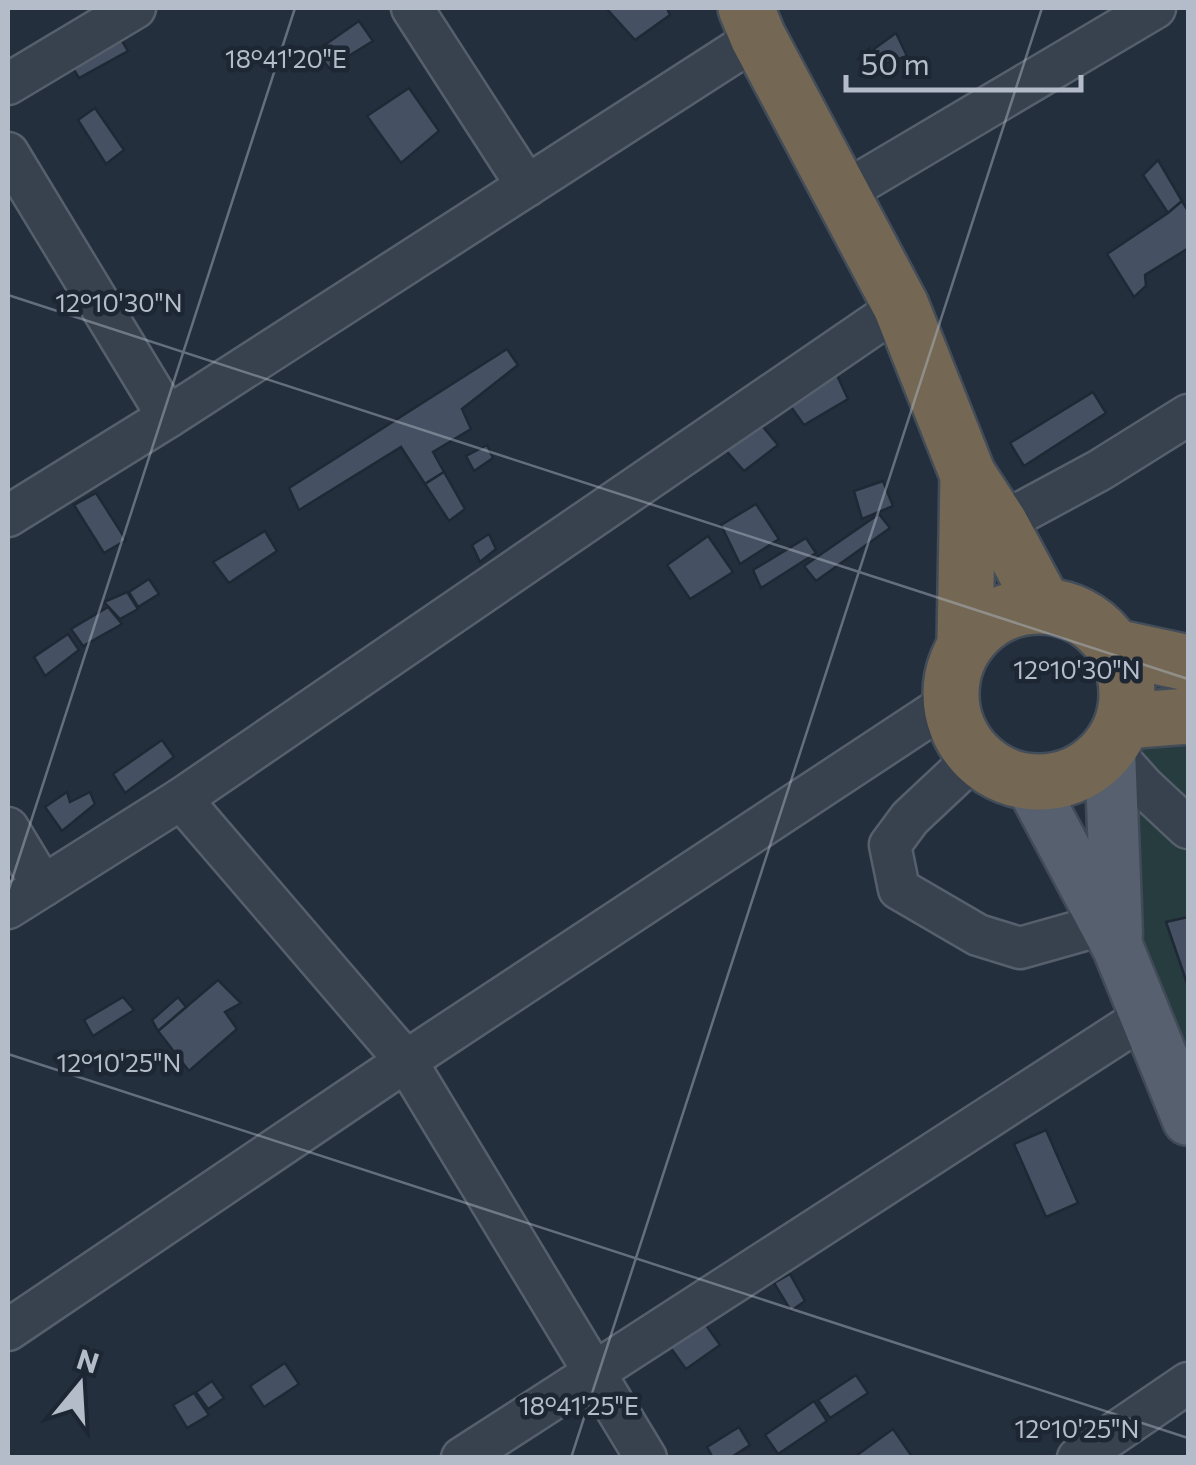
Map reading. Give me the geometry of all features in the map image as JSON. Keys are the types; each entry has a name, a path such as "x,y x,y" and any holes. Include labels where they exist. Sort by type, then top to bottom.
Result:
{"highway":[{"path":"752,22 901,306 968,476 1000,524 1044,606"},
{"path":"965,644 968,476"},
{"path":"1044,606 1072,612 1096,626 1114,647 1125,670 1128,696 1117,735 1093,764 1060,781 1030,783 1000,775 975,756 957,731 950,702 952,671 965,644 986,622 1014,609 1044,606"},
{"path":"1114,647 1188,664"},
{"path":"1117,735 1188,716"}],"main road":[{"path":"1112,936 1117,735"},
{"path":"1030,783 1112,936 1188,1120"}],"street":[{"path":"8,84 135,8"},
{"path":"412,8 527,186"},
{"path":"841,194 1155,8"},
{"path":"8,516 527,186 752,22"},
{"path":"8,153 168,417"},
{"path":"8,908 181,799 901,306"},
{"path":"1000,524 1100,470 1188,415"},
{"path":"8,1330 406,1061 950,702"},
{"path":"1117,735 1144,787 1188,828"},
{"path":"975,756 910,818 890,846 899,889 978,935 1020,948 1112,936"},
{"path":"181,799 406,1061 646,1458"},
{"path":"8,828 43,886"},
{"path":"462,1458 1146,1015"},
{"path":"1078,1458 1188,1383"}],"green space":[{"path":"1188,663 1188,1120 1147,1015 1124,721 1128,696 1125,670"}],"building":[{"path":"606,8 667,8 670,15 635,40"},
{"path":"359,21 373,41 329,68 316,51"},
{"path":"896,33 907,56 881,65 874,49"},
{"path":"118,34 128,51 79,78 71,65"},
{"path":"409,88 439,131 401,163 367,116"},
{"path":"95,108 124,150 106,164 78,120"},
{"path":"1158,160 1182,201 1168,213 1143,175"},
{"path":"1182,201 1188,211 1188,251 1145,275 1146,286 1134,297 1107,254"},
{"path":"507,349 518,365 462,409 471,429 433,452 444,472 425,484 401,447 299,510 289,488"},
{"path":"836,373 848,399 804,425 789,404"},
{"path":"1093,392 1106,413 1024,466 1010,443"},
{"path":"760,423 778,445 744,471 723,447"},
{"path":"487,445 493,458 474,471 466,456"},
{"path":"444,472 465,509 449,521 425,484"},
{"path":"883,481 893,506 862,519 854,491"},
{"path":"96,493 126,540 104,553 74,505"},
{"path":"756,504 779,539 740,564 721,525"},
{"path":"879,514 890,528 816,581 804,566"},
{"path":"265,531 277,551 229,583 213,562"},
{"path":"489,534 496,549 480,562 472,545"},
{"path":"708,536 733,572 690,599 667,565"},
{"path":"806,538 816,553 761,588 753,570"},
{"path":"149,579 159,594 138,607 129,592"},
{"path":"127,592 138,609 120,619 104,602"},
{"path":"108,607 122,624 83,646 71,629"},
{"path":"68,634 79,650 45,676 34,657"},
{"path":"162,740 174,757 125,793 113,774"},
{"path":"67,792 70,802 90,792 95,804 62,831 45,807"},
{"path":"1188,917 1188,986 1166,922"},
{"path":"218,980 241,1003 225,1012 237,1029 189,1071 158,1031"},
{"path":"123,997 134,1010 93,1036 84,1020"},
{"path":"178,997 186,1007 158,1031 152,1020"},
{"path":"1046,1130 1078,1203 1046,1217 1014,1144"},
{"path":"790,1274 805,1301 791,1311 774,1283"},
{"path":"696,1311 720,1345 686,1369 662,1336"},
{"path":"285,1363 299,1384 264,1407 250,1386"},
{"path":"856,1375 868,1393 830,1418 818,1400"},
{"path":"212,1381 224,1398 208,1409 196,1392"},
{"path":"194,1393 209,1415 187,1428 173,1405"},
{"path":"814,1401 827,1421 778,1454 765,1435"},
{"path":"739,1427 750,1445 730,1458 713,1458 707,1447"},
{"path":"893,1429 913,1458 853,1458"}]}
